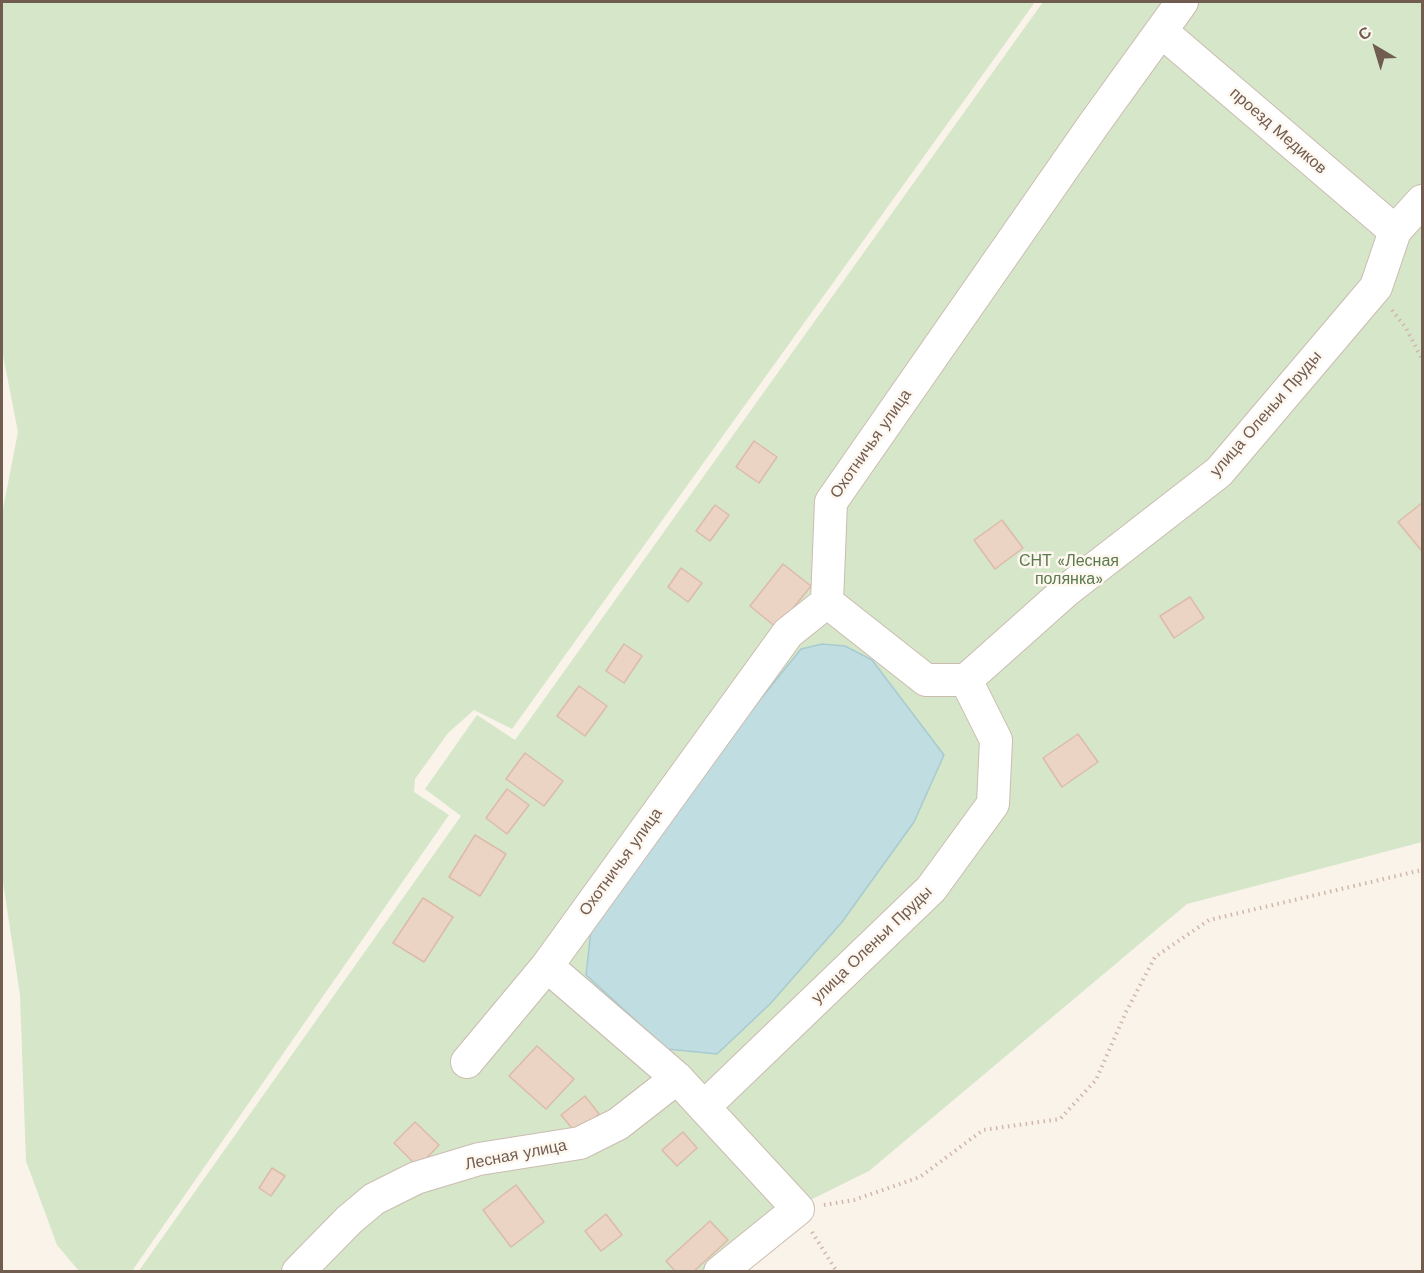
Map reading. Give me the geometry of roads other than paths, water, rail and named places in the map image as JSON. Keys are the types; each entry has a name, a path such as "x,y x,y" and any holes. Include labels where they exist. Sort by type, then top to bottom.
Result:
{"lane":[{"name":"Охотничья улица","path":"467,1062 546,966 788,633 827,602 831,502 1094,124 1182,2"},
{"name":"проезд Медиков","path":"1161,31 1395,231"},
{"name":"улица Оленьи Пруды","path":"705,1106 931,889 993,804 996,740 966,680 1067,590 1219,471 1376,287 1395,231 1422,201"},
{"path":"827,602 926,680 966,680"},
{"path":"546,966 677,1078 798,1209 720,1272"},
{"name":"Лесная улица","path":"298,1272 374,1199 416,1178 479,1159 580,1143 618,1124 677,1078"}],"water":[{"path":"822,644 845,646 872,660 944,755 914,822 842,922 770,1004 717,1054 667,1049 586,975 591,930 688,789 801,649"}],"park label":[{"name":"СНТ «Лесная полянка»","path":"1069,570"}]}
